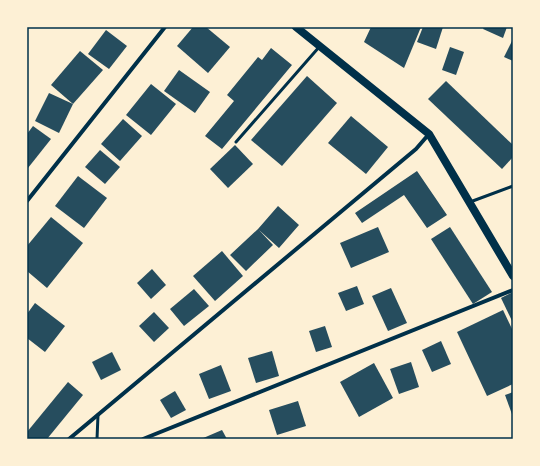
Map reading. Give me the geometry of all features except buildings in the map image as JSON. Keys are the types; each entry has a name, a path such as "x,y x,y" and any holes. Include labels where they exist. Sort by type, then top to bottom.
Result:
{"main road":[{"path":"296,27 429,134 513,276"}],"street":[{"path":"27,201 165,27"},
{"path":"69,439 416,149 429,134"},
{"path":"143,439 513,290"}],"lane":[{"path":"236,142 320,46"},
{"path":"469,202 513,186"},
{"path":"97,439 98,414"}]}
